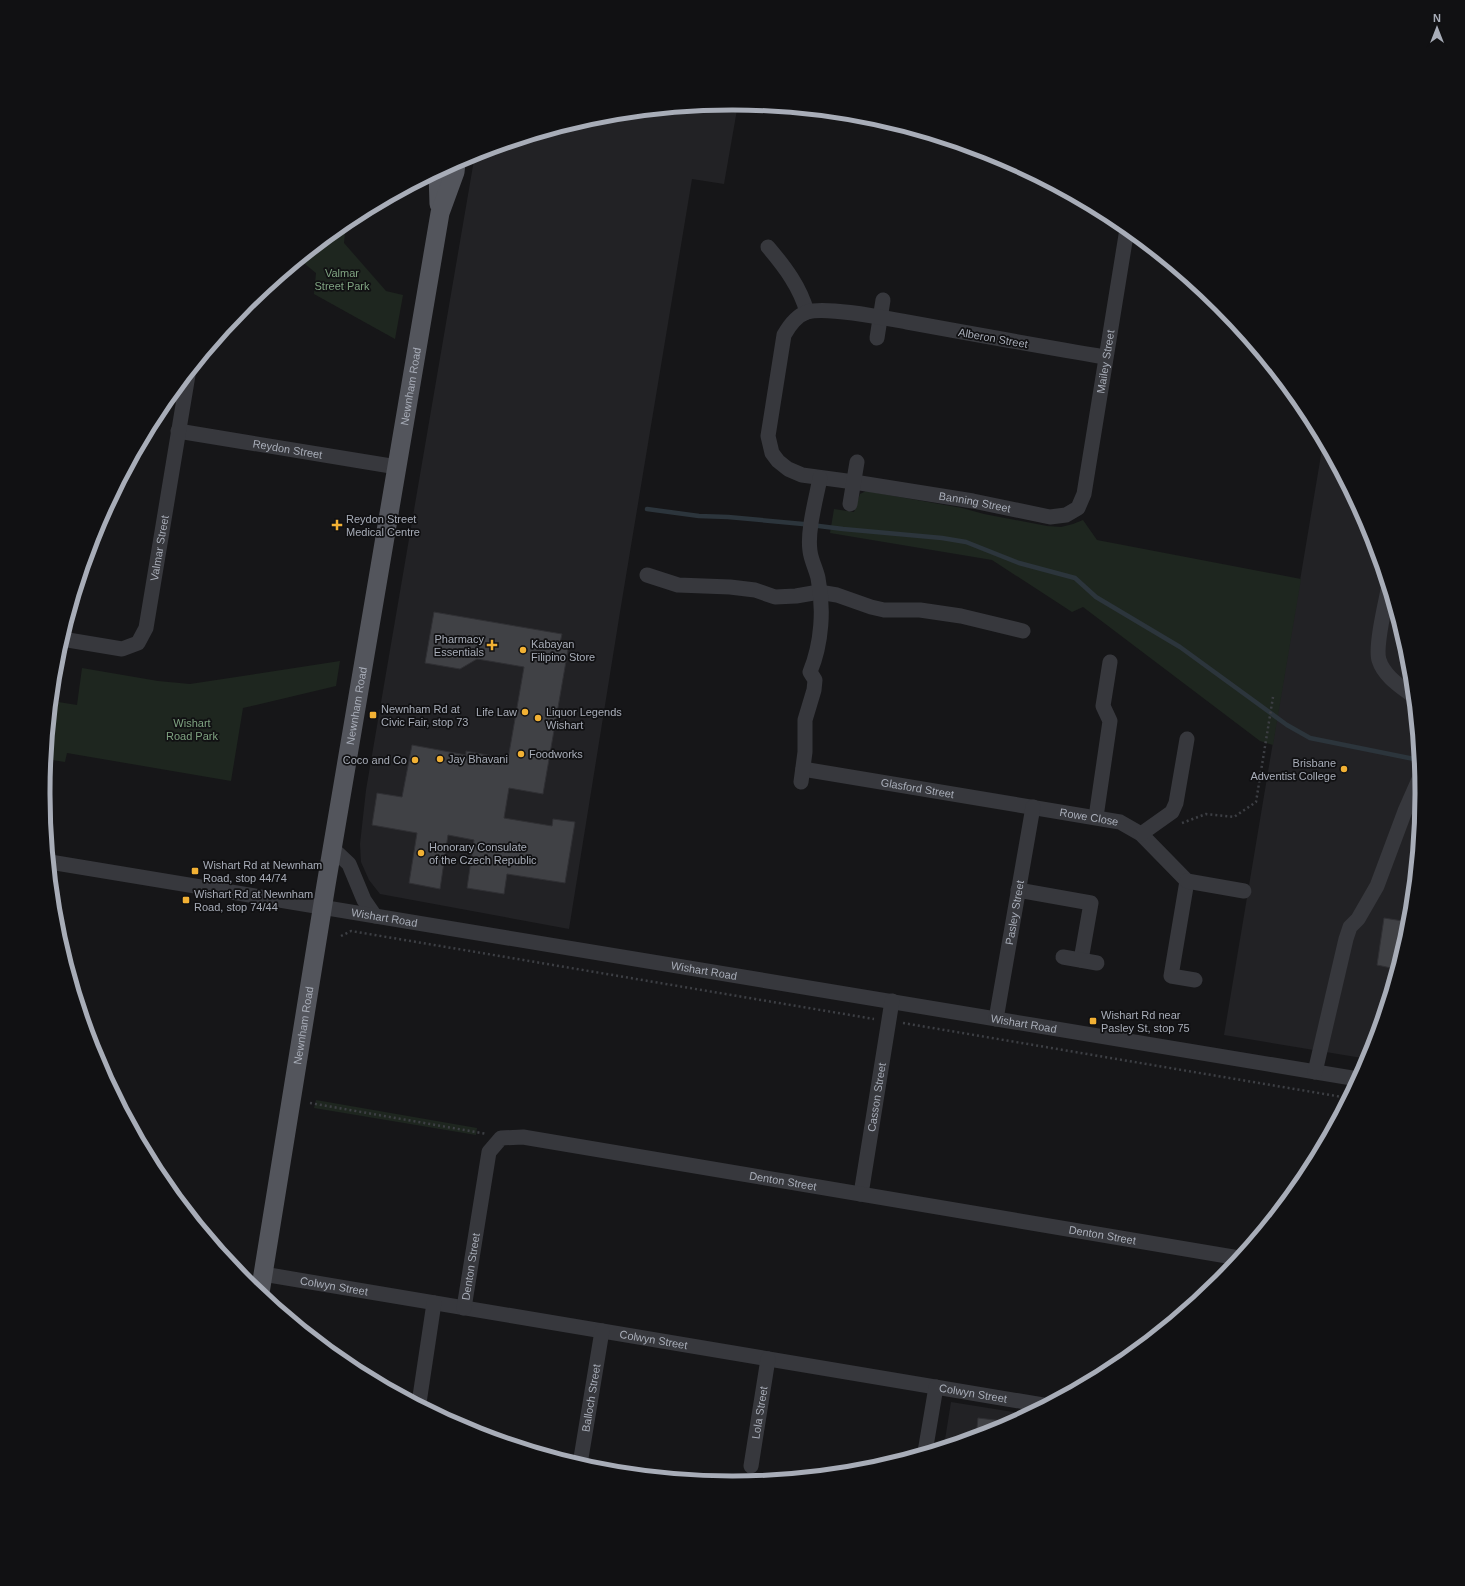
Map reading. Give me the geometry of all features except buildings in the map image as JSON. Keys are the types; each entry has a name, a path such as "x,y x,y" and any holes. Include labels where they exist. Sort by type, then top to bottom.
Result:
{"main road":[{"name":"Newnham Road","path":"261,1286 322,907 440,213 455,169"},
{"name":"Newnham Road","path":"438,178 440,213"}],"street":[{"name":"Mailey Street","path":"1084,494 1126,236"},
{"path":"768,247 786,268 803,299 807,312"},
{"path":"877,338 884,300"},
{"name":"Alberon Street","path":"807,312 821,310 881,318 1105,357"},
{"name":"Banning Street","path":"807,312 797,318 789,326 784,335 768,436 772,453 778,461 788,469 802,475 973,502 1050,517 1066,515 1078,508 1084,494"},
{"name":"Valmar Street","path":"68,640 122,649 138,643 146,628 186,385"},
{"name":"Reydon Street","path":"178,431 397,467"},
{"path":"850,504 856,462"},
{"path":"819,592 818,579 810,552 810,537 820,478"},
{"path":"647,575 678,585 730,587 755,590 775,597 796,596 819,592 837,595 884,610 926,611 961,616 1023,631"},
{"name":"Glasford Street","path":"819,592 822,617 814,661 810,672 815,680 814,690 805,720 805,752 802,776 1033,807"},
{"path":"1387,598 1379,643 1378,659 1387,675 1407,691"},
{"path":"1096,817 1110,721 1103,706 1110,662"},
{"path":"1141,834 1172,812 1176,803 1187,740"},
{"path":"1315,1072 1350,927 1358,919 1377,886 1415,789"},
{"name":"Rowe Close","path":"1033,807 1120,822 1141,834 1187,881"},
{"name":"Pasley Street","path":"996,1018 1033,807"},
{"path":"332,848 349,864 364,900 374,916"},
{"name":"Wishart Road","path":"54,863 1352,1078"},
{"path":"1195,980 1170,976 1187,881 1244,891"},
{"path":"1018,890 1091,903 1081,960"},
{"path":"1063,957 1097,963"},
{"name":"Casson Street","path":"861,1194 892,1001"},
{"name":"Denton Street","path":"464,1308 489,1152 501,1138 523,1137 1233,1257"},
{"name":"Colwyn Street","path":"263,1274 1036,1404"},
{"path":"419,1399 434,1303"},
{"name":"Balloch Street","path":"581,1458 602,1331"},
{"name":"Lola Street","path":"751,1466 768,1359"},
{"path":"926,1447 936,1387"}],"path":[{"path":"1180,824 1206,814 1234,817 1256,802 1273,697"},
{"path":"341,936 351,931 877,1019"},
{"path":"902,1023 1344,1097"},
{"path":"310,1103 480,1132 501,1138"}],"shaded area":[{"path":"737,110 724,184 692,179 569,929 380,894 369,880 361,862 360,844 366,790 474,161 556,134 599,124 643,116 688,112"},
{"name":"Brisbane Adventist College","path":"1322,449 1345,491 1379,574 1392,616 1402,660 1414,748 1415,793 1414,838 1402,926 1392,970 1379,1012 1361,1058 1224,1035"},
{"path":"951,1402 1018,1413 994,1424 945,1441"}],"green space":[{"name":"Valmar Street Park","path":"345,232 344,243 386,291 403,295 395,339 314,294 316,273 303,263"},
{"path":"866,491 962,508 984,514 1047,526 1061,527 1083,520 1097,540 1301,579 1273,745 1260,741 1083,607 1072,612 992,560 830,533 834,509 854,512 860,494"},
{"name":"Wishart Road Park","path":"340,661 336,686 243,708 231,781 67,753 65,762 51,760 56,702 77,705 82,668 158,681 190,684"},
{"path":"316,1100 477,1128 476,1135 314,1108"}],"waterway":[{"path":"647,509 699,516 728,517 803,524 942,538 966,542 1019,563 1075,578 1096,597 1180,647 1287,725 1310,738 1414,759"}],"place":[{"name":"Reydon Street Medical Centre","path":"337,525"},
{"name":"Pharmacy Essentials","path":"492,645"},
{"name":"Kabayan Filipino Store","path":"523,650"},
{"name":"Life Law","path":"525,712"},
{"name":"Newnham Rd at Civic Fair, stop 73","path":"373,715"},
{"name":"Liquor Legends Wishart","path":"538,718"},
{"name":"Foodworks","path":"521,754"},
{"name":"Jay Bhavani","path":"440,759"},
{"name":"Coco and Co","path":"415,760"},
{"name":"Brisbane Adventist College","path":"1344,769"},
{"name":"Honorary Consulate of the Czech Republic","path":"421,853"},
{"name":"Wishart Rd at Newnham Road, stop 44/74","path":"195,871"},
{"name":"Wishart Rd at Newnham Road, stop 74/44","path":"186,900"},
{"name":"Wishart Rd near Pasley St, stop 75","path":"1093,1021"}]}
